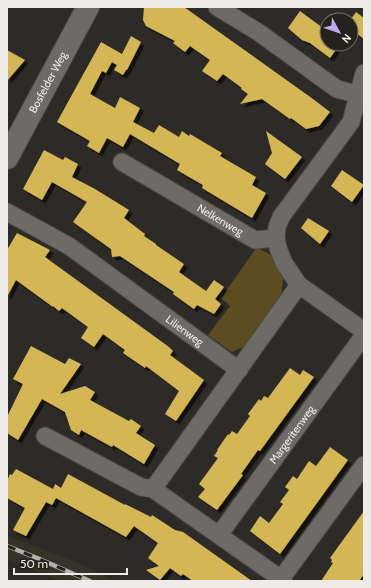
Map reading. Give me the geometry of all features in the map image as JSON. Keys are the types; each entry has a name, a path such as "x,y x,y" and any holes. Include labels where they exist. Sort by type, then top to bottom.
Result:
{"street":[{"name":"Bosfelder Weg","path":"7,158 88,7"},
{"path":"217,7 258,32 336,89 361,96"},
{"path":"364,73 361,96 351,122 281,217 277,227 276,238 278,248 284,262 299,285 364,331"},
{"name":"Nelkenweg","path":"122,162 255,240 276,238"},
{"name":"Lilienweg","path":"7,212 69,246 239,370"},
{"path":"153,489 299,285"},
{"name":"Margeritenweg","path":"220,535 364,335"},
{"path":"45,436 141,487 153,489 283,580 364,465"}],"shaded area":[{"path":"257,247 277,259 284,272 281,298 245,346 232,352 208,335 230,306 221,298"},
{"path":"7,535 76,562 116,581 63,581 7,560"}],"building":[{"path":"144,7 184,7 330,112 319,126 306,129 262,99 240,104 248,94 223,74 217,81 202,71 210,60 190,46 185,52 173,43 175,41 146,26 143,20"},
{"path":"300,11 319,25 319,50 310,43 302,40 288,28"},
{"path":"359,14 364,18 364,39 359,35"},
{"path":"131,36 141,42 127,70 123,75 114,70 117,65 112,62 106,73 102,71 90,94 115,108 120,97 140,108 133,122 154,133 159,125 179,137 182,131 189,136 190,134 222,153 220,156 256,177 252,185 266,193 252,218 202,188 203,185 177,170 180,164 130,134 123,147 107,138 99,153 87,146 90,141 57,122 101,42 122,54"},
{"path":"7,50 25,60 7,81"},
{"path":"322,52 334,52 330,58"},
{"path":"266,131 302,157 285,179 265,164 272,153"},
{"path":"44,150 63,160 65,157 78,164 72,177 129,210 124,218 145,234 144,236 184,264 179,272 206,291 214,280 224,287 215,299 221,304 214,314 197,305 194,309 173,294 174,292 120,256 112,257 111,249 73,222 87,202 52,182 42,200 23,189"},
{"path":"342,170 364,185 352,202 331,186"},
{"path":"308,218 329,231 320,244 301,228"},
{"path":"17,233 50,250 45,257 169,347 173,351 170,355 204,380 176,421 165,414 179,391 146,366 145,368 123,353 125,350 103,334 94,347 81,338 88,327 62,308 59,311 16,280 7,297 7,250"},
{"path":"31,346 65,364 69,358 81,364 60,394 85,386 95,392 90,400 129,421 131,419 141,426 136,433 155,445 144,464 113,445 112,447 81,430 79,435 71,430 65,412 42,399 18,440 7,433 7,417 23,384 13,379"},
{"path":"290,368 300,375 303,370 314,377 260,451 258,450 241,474 243,475 217,510 198,497 205,489 199,484 218,458 214,456 228,434 229,435 232,431 237,434 250,416 248,414 259,399 261,401 264,396 268,398"},
{"path":"330,447 348,460 280,554 250,531 260,516 269,523 283,504 280,502 289,490 285,487 293,476 297,479 309,461 316,466"},
{"path":"16,469 53,489 55,484 61,488 68,474 125,505 151,517 152,515 175,530 183,532 252,581 193,581 183,574 181,576 170,568 160,580 146,570 159,566 148,558 158,543 134,526 126,537 56,498 52,505 46,502 26,536 13,530 25,508 7,498 7,481 10,474 12,475"},
{"path":"364,511 364,574 359,581 321,581 333,563 331,562 332,560 330,558"}],"railway":[{"path":"7,546 90,581"}]}
